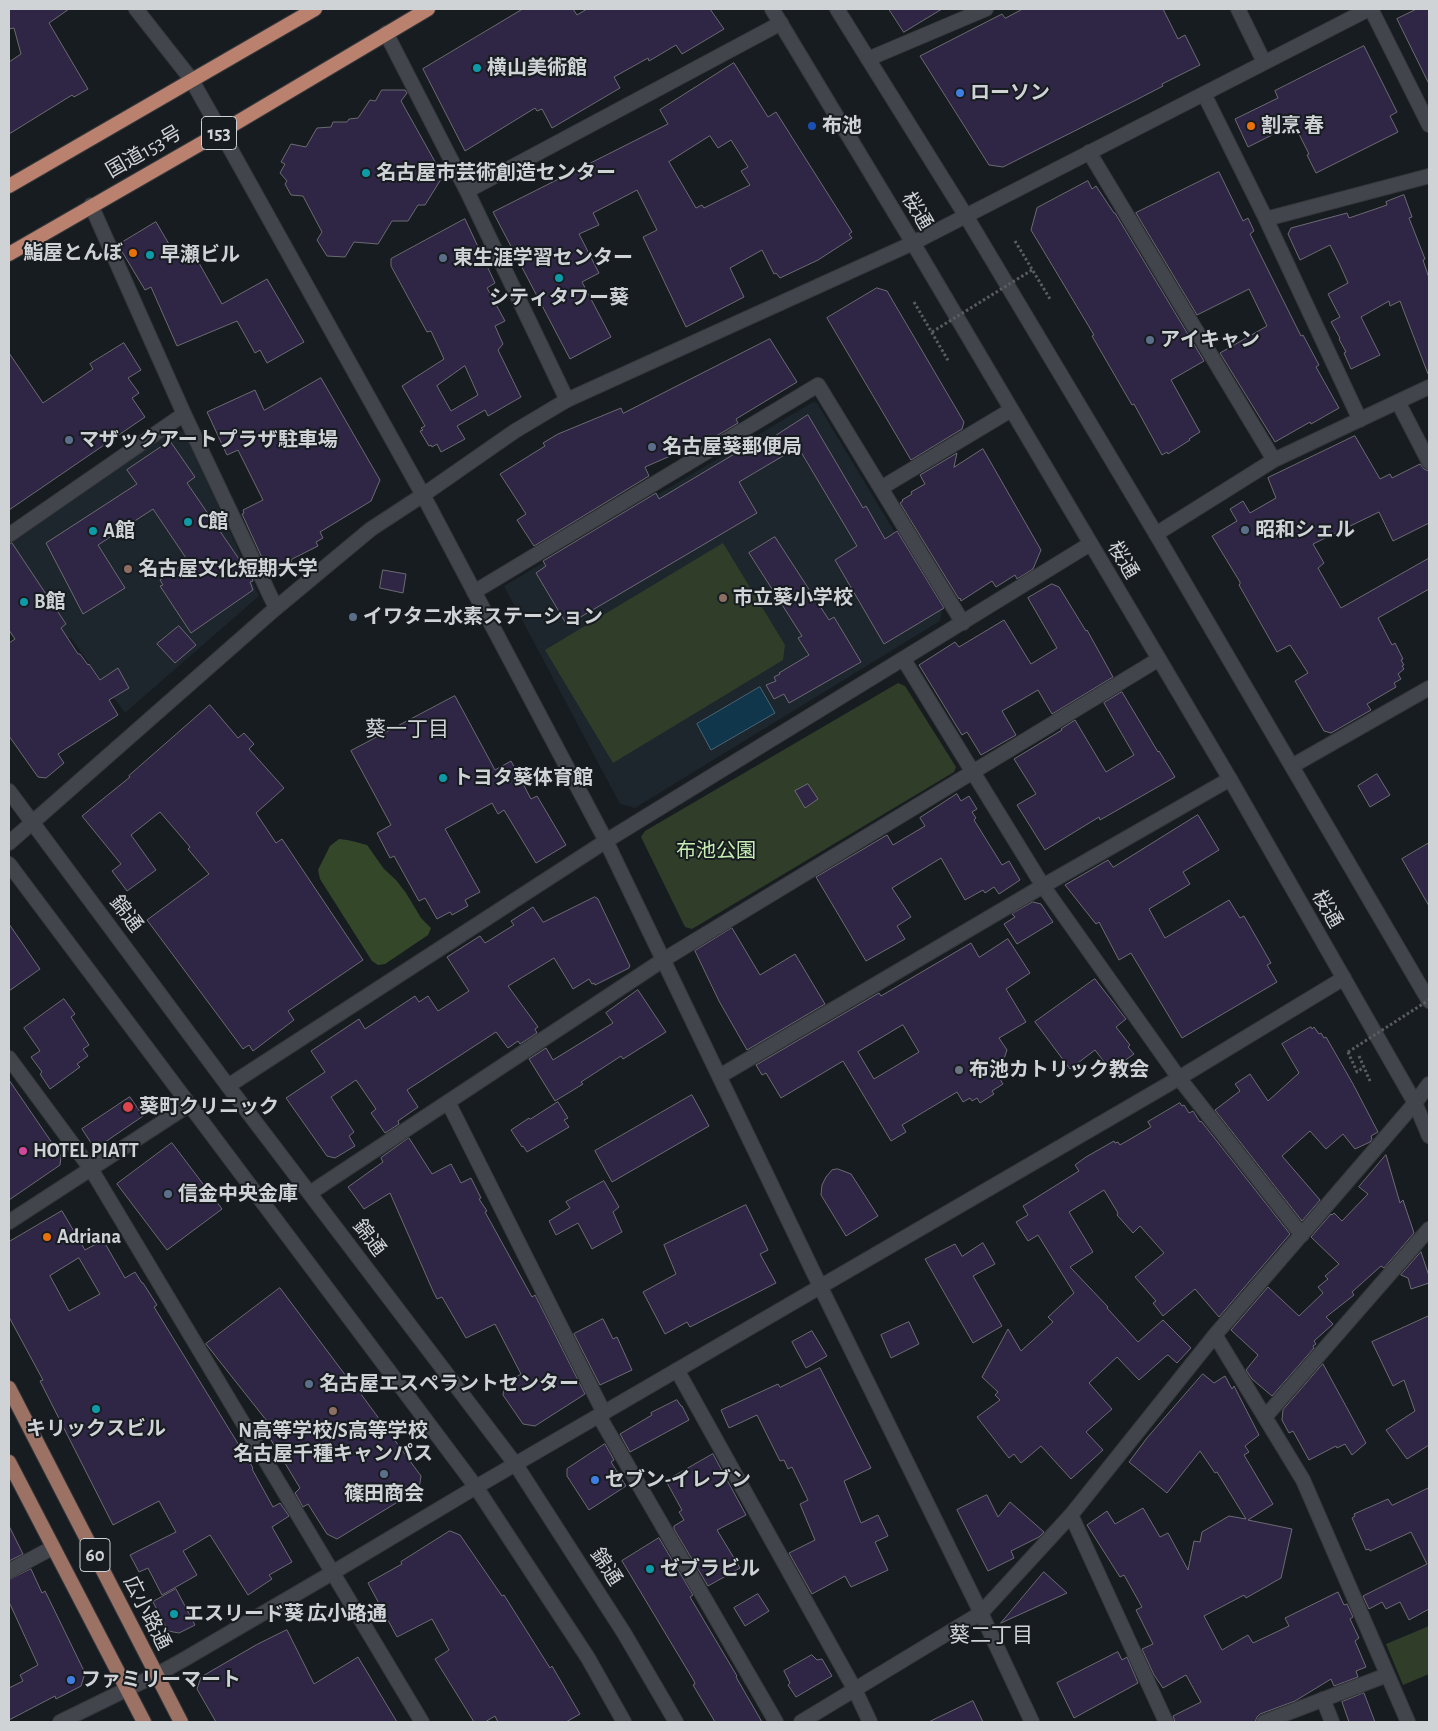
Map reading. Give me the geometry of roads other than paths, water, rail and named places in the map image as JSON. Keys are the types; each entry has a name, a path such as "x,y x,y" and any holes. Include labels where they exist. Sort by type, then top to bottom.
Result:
{"highway":[{"name":"国道153号","path":"9,186 315,9"},
{"name":"国道153号","path":"9,254 91,205 221,132 428,9"}],"main road":[{"name":"広小路通","path":"9,1388 181,1722"},
{"name":"60","path":"9,1462 144,1722"}],"street":[{"path":"136,9 191,80 221,132 423,495 606,841 820,1286 981,1613 1032,1722"},
{"name":"桜通","path":"772,9 913,242 1230,779 1415,1104 1429,1136"},
{"name":"桜通","path":"837,9 966,216 1156,534 1429,1001"},
{"path":"868,59 986,9"},
{"path":"1238,9 1264,62"},
{"path":"9,843 276,608 371,529 515,431 567,400 913,242 1370,9 1429,125"},
{"path":"467,191 781,23"},
{"path":"386,33 467,191 567,400"},
{"path":"1204,94 1266,219 1360,420"},
{"path":"1089,152 1274,460"},
{"path":"1266,219 1429,176"},
{"path":"91,205 184,414 276,608"},
{"path":"474,592 818,385 963,624"},
{"path":"1156,534 1274,460 1429,388"},
{"path":"1398,402 1429,462"},
{"path":"881,488 1011,410"},
{"path":"9,535 184,414"},
{"path":"228,1086 606,841 963,624 1090,544"},
{"path":"310,1193 663,960 1159,659"},
{"path":"904,660 1043,886 1179,1078 1302,1235"},
{"path":"1292,766 1429,688"},
{"path":"720,1076 1043,886 1230,779"},
{"name":"錦通","path":"9,791 228,1086 516,1465 624,1633 676,1722"},
{"path":"9,864 476,1487 588,1658 624,1722"},
{"path":"60,1722 156,1675 1179,1078 1344,978"},
{"path":"9,1058 90,1169 422,1722"},
{"path":"802,1722 981,1613 1070,1515 1215,1335 1415,1104 1429,1084"},
{"path":"448,1102 602,1414 776,1722"},
{"path":"9,1222 189,1105"},
{"path":"1265,1417 1429,1230"},
{"path":"1215,1335 1303,1480 1408,1722"},
{"path":"677,1370 855,1690 870,1722"},
{"path":"1070,1515 1166,1722"},
{"path":"9,1571 52,1548"},
{"path":"1264,1722 1387,1675"},
{"path":"1323,1699 1332,1722"}],"water":[{"path":"760,687 775,713 711,750 697,724"}],"place":[{"name":"横山美術館","path":"477,68"},
{"name":"ローソン","path":"960,93"},
{"name":"布池","path":"812,126"},
{"name":"割烹 春","path":"1251,126"},
{"name":"名古屋市芸術創造センター","path":"366,173"},
{"name":"鮨屋とんぼ","path":"133,253"},
{"name":"早瀬ビル","path":"150,255"},
{"name":"東生涯学習センター","path":"443,258"},
{"name":"シティタワー葵","path":"559,278"},
{"name":"アイキャン","path":"1150,340"},
{"name":"マザックアートプラザ駐車場","path":"69,440"},
{"name":"名古屋葵郵便局","path":"652,447"},
{"name":"C館","path":"188,522"},
{"name":"昭和シェル","path":"1245,530"},
{"name":"A館","path":"93,531"},
{"name":"名古屋文化短期大学","path":"128,569"},
{"name":"市立葵小学校","path":"723,598"},
{"name":"B館","path":"24,602"},
{"name":"イワタニ水素ステーション","path":"353,617"},
{"name":"トヨタ葵体育館","path":"443,778"},
{"name":"布池カトリック教会","path":"959,1070"},
{"name":"葵町クリニック","path":"128,1107"},
{"name":"HOTEL PIATT","path":"23,1151"},
{"name":"信金中央金庫","path":"168,1194"},
{"name":"Adriana","path":"47,1237"},
{"name":"名古屋エスペラントセンター","path":"309,1384"},
{"name":"キリックスビル","path":"96,1409"},
{"name":"N高等学校/S高等学校 名古屋千種キャンパス","path":"333,1411"},
{"name":"篠田商会","path":"384,1474"},
{"name":"セブン-イレブン","path":"595,1480"},
{"name":"ゼブラビル","path":"650,1569"},
{"name":"エスリード葵 広小路通","path":"174,1614"},
{"name":"ファミリーマート","path":"71,1680"}],"district":[{"name":"葵一丁目","path":"407,730"},
{"name":"葵二丁目","path":"991,1636"}],"park label":[{"name":"布池公園","path":"716,851"}]}
